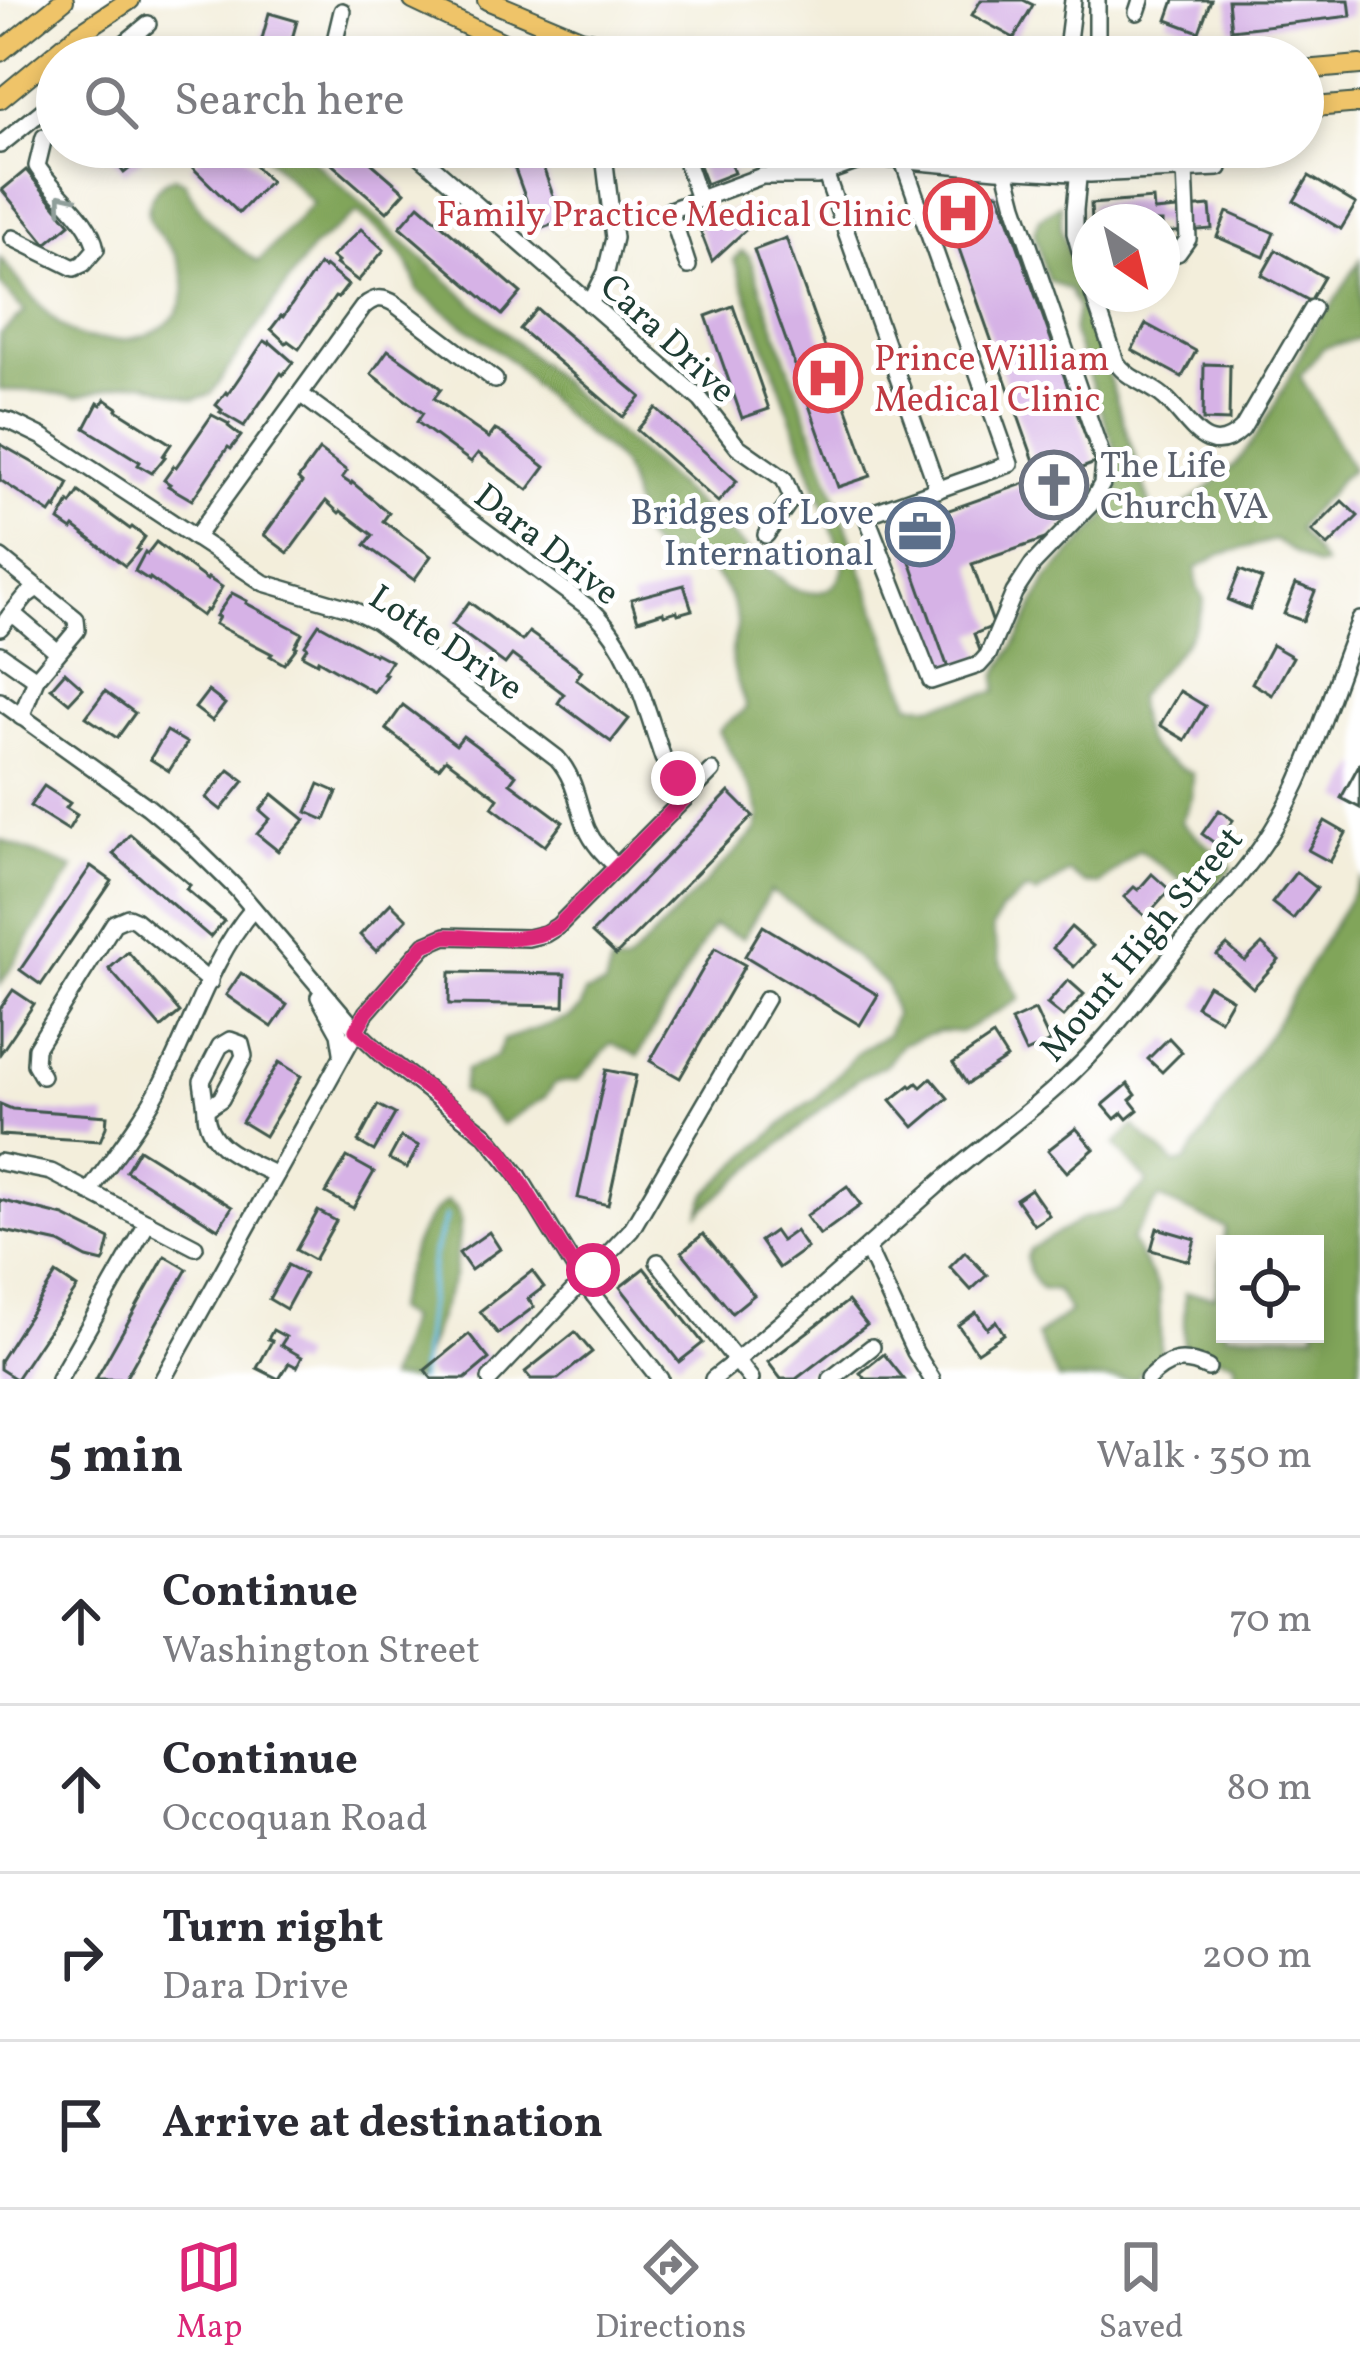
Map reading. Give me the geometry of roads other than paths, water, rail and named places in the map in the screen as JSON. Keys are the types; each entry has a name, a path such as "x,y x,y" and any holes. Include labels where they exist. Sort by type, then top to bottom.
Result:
{"main road":[{"path":"76,36 130,0"},
{"path":"413,0 489,36"},
{"path":"488,0 571,36"},
{"path":"0,52 62,2 80,33"},
{"path":"1324,68 1360,65"},
{"path":"0,99 36,69"},
{"path":"1324,106 1360,103"}],"street":[{"path":"1069,36 1073,0"},
{"path":"1097,0 1097,36"},
{"path":"336,36 342,11"},
{"path":"133,36 148,24"},
{"path":"0,145 36,116"},
{"path":"13,238 74,268 96,249 92,233 39,168"},
{"name":"Cara Drive","path":"434,168 701,400 743,452 784,478 792,498 766,535"},
{"path":"590,304 606,272 614,238 606,168"},
{"path":"688,168 699,200"},
{"path":"824,168 938,490"},
{"path":"688,266 670,210 762,176 808,177 839,168"},
{"path":"905,168 1010,464 866,515 931,682 979,665 988,655 1015,592 1033,564 1090,505 1102,484 1103,462 1006,170"},
{"path":"983,168 1080,173 1219,168"},
{"path":"1076,204 1080,168"},
{"path":"1180,250 1188,239 1185,169"},
{"path":"196,538 363,307 381,298 395,304 495,380"},
{"path":"1099,312 1120,370 1165,397 1201,437 1222,442 1242,429 1313,308"},
{"name":"Dara Drive","path":"300,394 605,622 634,671 663,758 694,789"},
{"name":"Lotte Drive","path":"0,419 43,436 264,583 349,608 376,621 541,743 570,776 589,833 617,867"},
{"path":"2,558 78,622 77,630 36,679 21,716"},
{"path":"5,622 37,587"},
{"path":"5,622 18,618 58,652"},
{"name":"Mount High Street","path":"712,1379 1066,1079 1124,1017 1257,854 1290,799 1360,620"},
{"path":"0,654 36,679"},
{"path":"0,701 183,836 223,874 356,1030 465,1116 502,1152 582,1280 660,1379"},
{"path":"163,1379 366,1013 424,945 446,936 519,939 545,934 712,771"},
{"path":"89,1192 147,1110 229,942 254,909"},
{"path":"42,1076 34,1064 36,1048 120,918 136,920 210,982"},
{"path":"303,968 339,1033 342,1056"},
{"path":"490,1379 632,1231 766,999"},
{"path":"206,1109 207,1129 221,1146 276,1175"},
{"path":"0,1162 51,1172 195,1247"},
{"path":"59,1379 148,1222"},
{"path":"867,1248 932,1379"},
{"path":"658,1262 751,1379"},
{"path":"831,1379 872,1348"},
{"path":"1148,1379 1171,1361 1208,1368"}],"waterway":[{"path":"420,1379 433,1255 446,1216"}],"place":[{"name":"Family Practice Medical Clinic","path":"958,213"},
{"name":"Prince William Medical Clinic","path":"828,378"},
{"name":"The Life Church VA","path":"1054,485"},
{"name":"Bridges of Love International","path":"920,532"}]}
